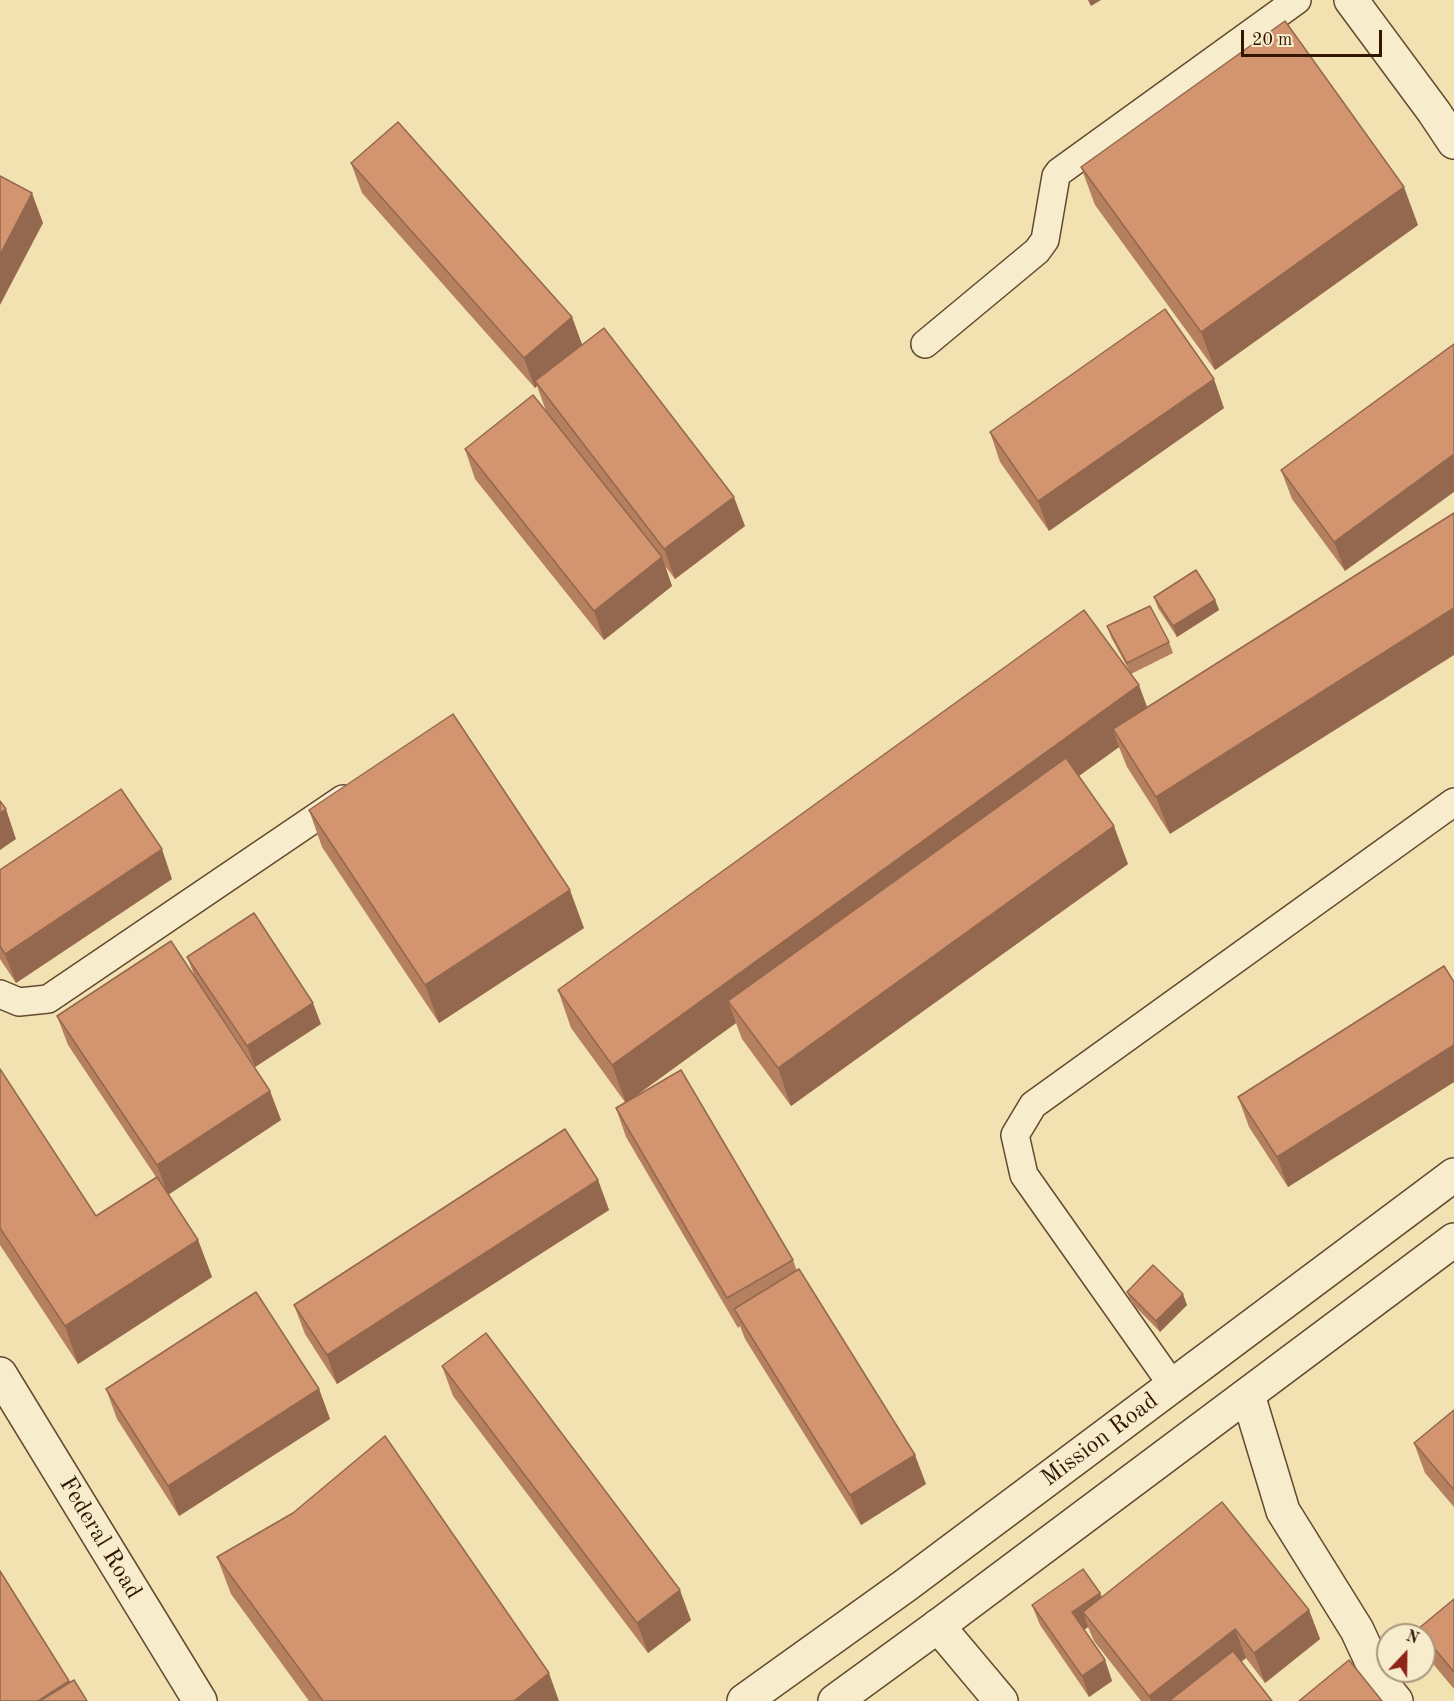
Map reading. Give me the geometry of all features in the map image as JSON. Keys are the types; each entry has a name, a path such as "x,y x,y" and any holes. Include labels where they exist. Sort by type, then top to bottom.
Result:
{"street":[{"path":"1351,0 1444,104 1454,142"},
{"name":"Mission Road","path":"744,1701 915,1578 1454,1174"},
{"path":"835,1701 1454,1240"},
{"name":"Federal Road","path":"0,1374 200,1701"},
{"path":"1248,1395 1283,1511 1357,1630 1382,1684 1396,1701"},
{"path":"938,1626 1001,1701"}],"lane":[{"path":"925,344 1037,251 1045,240 1056,176 1059,172 1297,0"},
{"path":"0,994 19,1002 48,999 357,790"},
{"path":"1173,1386 1024,1175 1015,1135 1033,1105 1454,802"}],"building":[{"path":"1285,21 1404,187 1201,332 1081,167"},
{"path":"398,122 572,317 524,358 351,163"},
{"path":"0,176 32,193 0,255"},
{"path":"1165,309 1214,379 1038,501 990,432"},
{"path":"604,328 734,497 664,549 535,381"},
{"path":"1454,344 1454,454 1334,542 1281,470"},
{"path":"533,395 662,557 594,611 465,449"},
{"path":"1454,513 1454,608 1156,797 1113,729"},
{"path":"1196,570 1215,600 1173,626 1154,597"},
{"path":"1150,606 1169,642 1127,663 1107,626"},
{"path":"1084,610 1139,685 612,1065 558,990"},
{"path":"453,714 570,890 425,985 309,810"},
{"path":"1066,758 1114,826 778,1068 728,1001"},
{"path":"121,789 162,849 5,954 0,946 0,870"},
{"path":"0,801 6,809 0,813"},
{"path":"254,913 313,1003 247,1046 187,957"},
{"path":"171,941 270,1091 157,1165 57,1016"},
{"path":"1444,966 1454,982 1454,1045 1277,1157 1238,1097"},
{"path":"0,1069 96,1216 157,1177 198,1240 65,1326 0,1228"},
{"path":"681,1070 793,1260 727,1298 616,1108"},
{"path":"565,1129 598,1180 327,1355 294,1305"},
{"path":"1153,1265 1183,1294 1156,1321 1127,1292"},
{"path":"799,1269 915,1455 850,1495 734,1309"},
{"path":"256,1292 319,1389 168,1486 106,1389"},
{"path":"486,1333 680,1590 637,1623 442,1366"},
{"path":"1454,1410 1454,1490 1414,1443"},
{"path":"385,1436 549,1673 514,1701 323,1701 217,1557 293,1513"},
{"path":"1222,1502 1309,1610 1254,1653 1235,1629 1149,1696 1083,1612"},
{"path":"1083,1569 1100,1593 1072,1612 1105,1660 1082,1676 1032,1605"},
{"path":"0,1571 69,1681 38,1701 0,1701"},
{"path":"1454,1599 1454,1672 1436,1650 1436,1623 1425,1623"},
{"path":"1233,1651 1272,1701 1169,1701"},
{"path":"1349,1660 1382,1701 1299,1701"},
{"path":"74,1680 87,1701 40,1701"}]}
